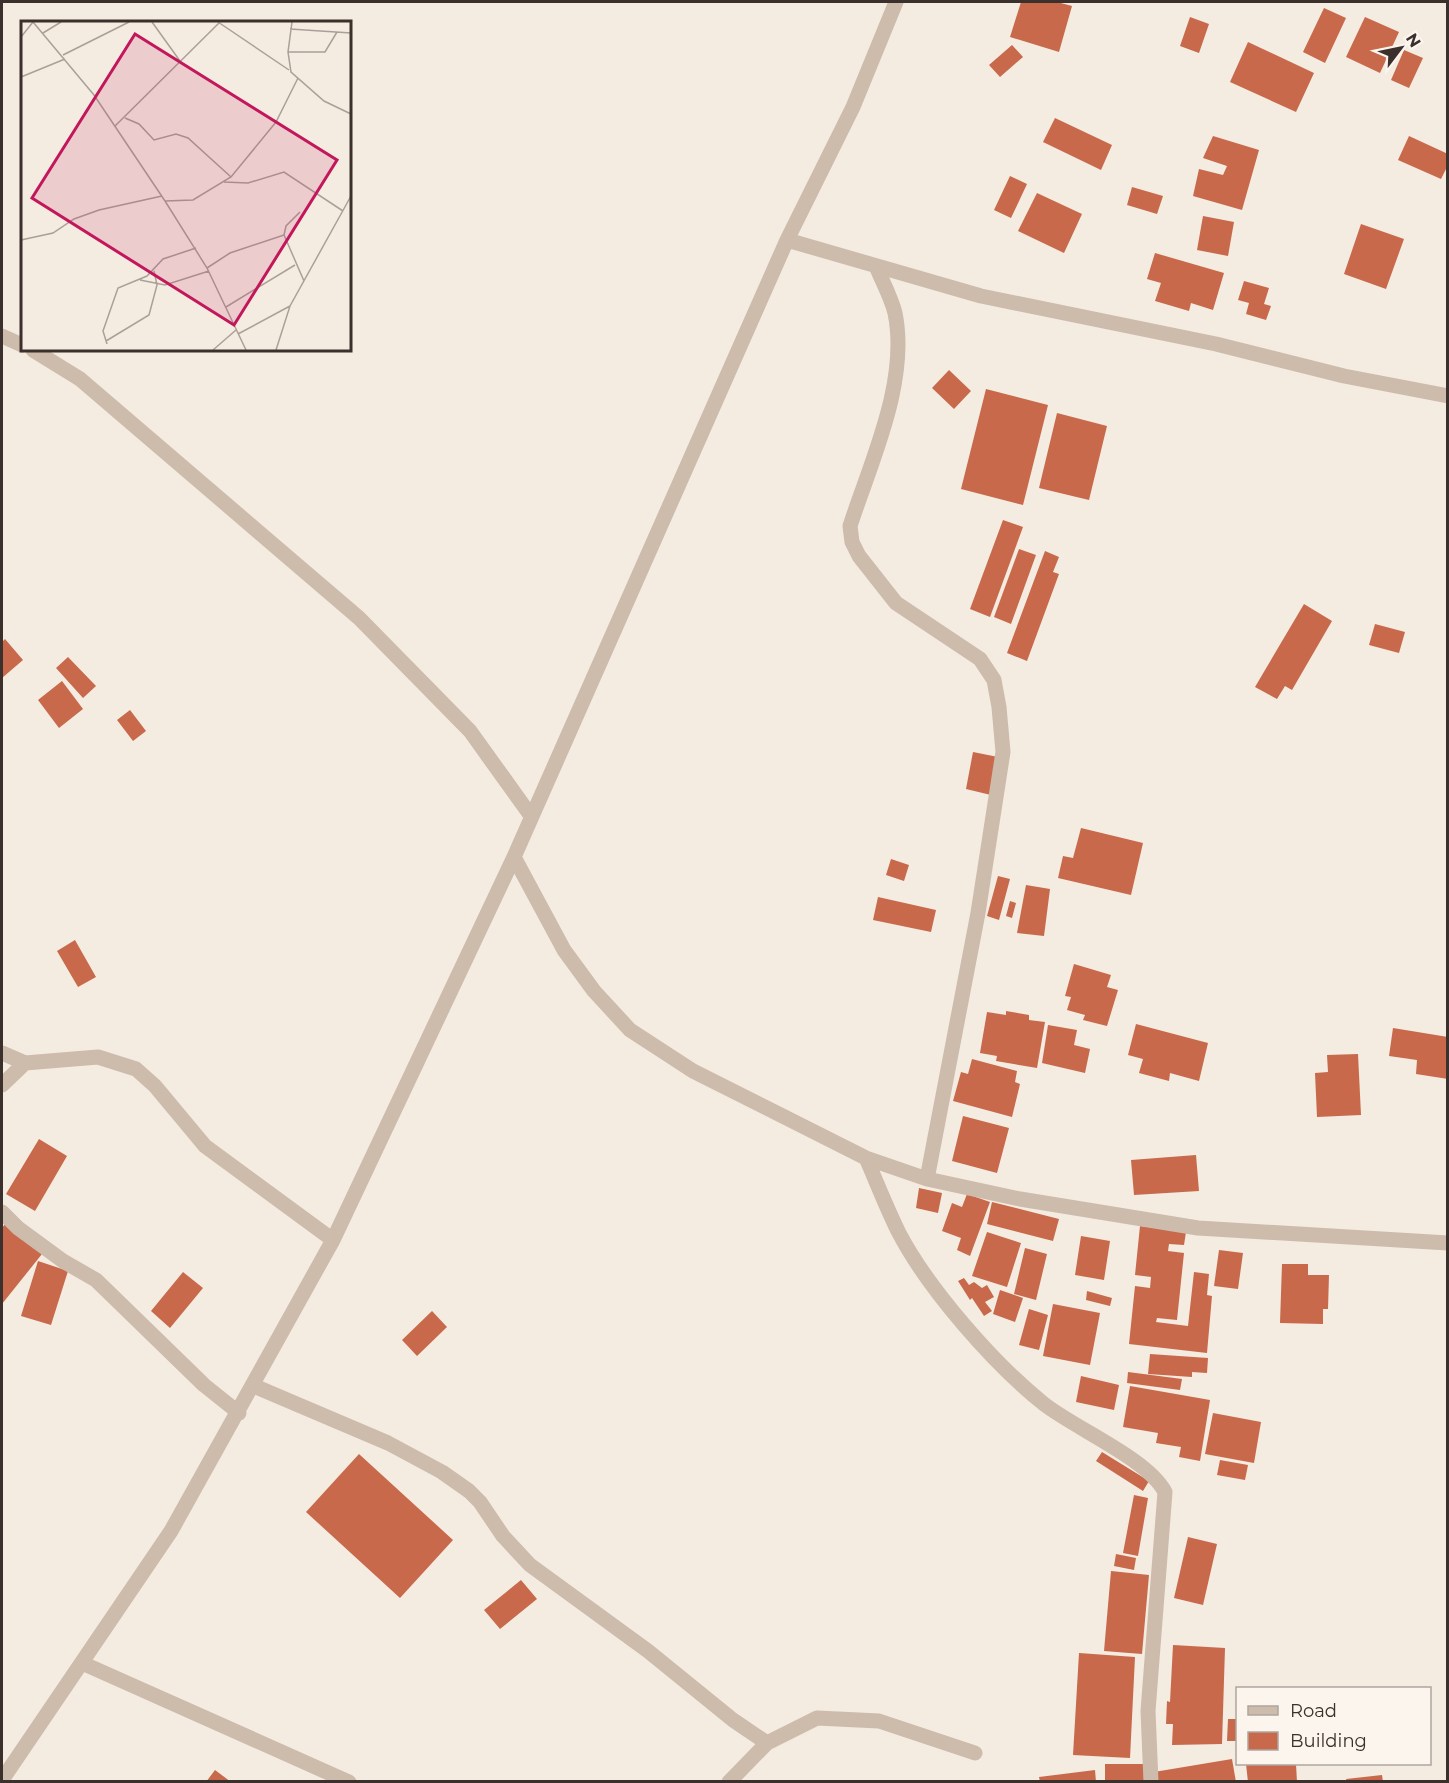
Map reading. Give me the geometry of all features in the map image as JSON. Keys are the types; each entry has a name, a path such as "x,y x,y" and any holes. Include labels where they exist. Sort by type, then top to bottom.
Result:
{"street":[{"path":"2,1780 171,1531 239,1413 333,1240 514,857 787,240 853,107 896,2"},
{"path":"787,240 981,296 1216,344 1344,376 1448,396"},
{"path":"876,266 894,311 898,341 896,384 850,526 852,542 859,556 896,603 980,659 994,680 1003,752 978,913 927,1179"},
{"path":"2,336 21,345"},
{"path":"35,351 80,379 358,618 470,731 531,816"},
{"path":"514,857 564,950 594,991 630,1030 693,1071 866,1158 927,1179 1020,1199 1198,1228 1448,1243"},
{"path":"2,1053 25,1063 98,1057 136,1069 155,1086 205,1146 333,1240"},
{"path":"2,1085 25,1063"},
{"path":"866,1158 900,1235 951,1310 1002,1365 1045,1404 1152,1475 1165,1492 1148,1711 1151,1782"},
{"path":"2,1212 18,1228 63,1261 96,1280 204,1385 239,1413"},
{"path":"254,1386 388,1443 451,1478 480,1502 502,1536 530,1565 648,1651 733,1720 767,1743"},
{"path":"82,1663 348,1782"},
{"path":"729,1782 767,1743 818,1718 879,1721 975,1753"}],"building":[{"path":"1021,2 1057,2 1072,6 1059,52 1010,37"},
{"path":"1324,8 1346,18 1325,63 1303,52"},
{"path":"1190,17 1209,24 1199,53 1180,46"},
{"path":"1365,17 1399,32 1380,73 1346,57"},
{"path":"1248,42 1314,73 1296,112 1230,82"},
{"path":"1012,45 1023,57 1000,77 989,65"},
{"path":"1404,50 1423,58 1409,88 1391,80"},
{"path":"1055,118 1112,145 1101,170 1043,142"},
{"path":"1213,136 1259,150 1242,210 1193,196 1199,169 1223,175 1227,166 1203,158"},
{"path":"1409,136 1448,154 1448,165 1441,179 1398,160"},
{"path":"1010,176 1027,184 1011,218 994,210"},
{"path":"1132,187 1163,196 1157,214 1127,205"},
{"path":"1037,193 1082,214 1064,253 1018,231"},
{"path":"1203,216 1234,222 1228,256 1197,250"},
{"path":"1361,224 1404,239 1386,289 1344,274"},
{"path":"1155,253 1224,273 1213,310 1191,303 1189,311 1155,301 1161,283 1147,279"},
{"path":"1244,281 1269,288 1264,304 1271,306 1266,320 1246,314 1249,303 1238,300"},
{"path":"949,370 971,391 954,409 932,388"},
{"path":"986,389 1048,405 1023,505 961,489"},
{"path":"1057,413 1107,426 1089,500 1039,488"},
{"path":"1003,520 1023,527 990,617 970,609"},
{"path":"1019,549 1036,555 1011,624 994,617"},
{"path":"1045,551 1059,557 1053,572 1059,574 1027,661 1007,653"},
{"path":"1304,604 1332,621 1292,690 1285,686 1277,699 1255,687"},
{"path":"1375,624 1405,632 1399,653 1369,645"},
{"path":"5,639 23,660 2,678 2,642"},
{"path":"68,657 96,686 83,698 56,668"},
{"path":"62,681 83,709 59,728 38,700"},
{"path":"130,710 146,731 133,741 117,720"},
{"path":"973,752 998,757 991,795 966,789"},
{"path":"1081,828 1143,843 1131,895 1058,878 1063,856 1073,858"},
{"path":"891,859 909,865 904,881 886,875"},
{"path":"998,876 1010,879 999,920 987,916"},
{"path":"1026,885 1050,889 1044,936 1017,933"},
{"path":"878,897 936,910 931,932 873,920"},
{"path":"1010,901 1016,903 1012,918 1006,916"},
{"path":"75,940 96,977 78,987 57,951"},
{"path":"1074,964 1111,975 1107,987 1118,990 1107,1026 1083,1020 1085,1015 1067,1010 1071,997 1065,996"},
{"path":"1006,1011 1029,1015 1029,1020 1045,1022 1037,1068 996,1061 997,1056 980,1053 987,1012 1006,1015"},
{"path":"1136,1024 1208,1043 1199,1081 1170,1073 1169,1081 1139,1073 1143,1059 1128,1055"},
{"path":"1048,1025 1077,1030 1074,1045 1090,1049 1085,1073 1042,1063"},
{"path":"1393,1028 1448,1037 1448,1079 1416,1074 1417,1060 1389,1056"},
{"path":"1358,1054 1361,1115 1317,1117 1315,1073 1328,1072 1327,1055"},
{"path":"972,1059 1017,1071 1015,1082 1020,1084 1012,1117 953,1101 961,1072 968,1074"},
{"path":"963,1116 1009,1128 997,1173 952,1161"},
{"path":"39,1139 67,1156 35,1211 6,1194"},
{"path":"1196,1155 1199,1191 1134,1195 1131,1160"},
{"path":"919,1188 942,1193 938,1213 916,1208"},
{"path":"967,1194 990,1202 970,1256 957,1250 961,1238 942,1231 952,1203 962,1207"},
{"path":"992,1202 1059,1219 1053,1241 987,1224"},
{"path":"5,1224 42,1254 2,1304 2,1228"},
{"path":"1140,1226 1186,1232 1184,1245 1169,1244 1168,1251 1184,1253 1177,1320 1157,1318 1156,1322 1188,1326 1194,1272 1209,1274 1207,1295 1212,1296 1207,1353 1129,1344 1135,1286 1150,1288 1151,1277 1135,1275"},
{"path":"987,1232 1021,1243 1007,1287 972,1276"},
{"path":"1081,1236 1110,1241 1104,1280 1075,1275"},
{"path":"1025,1248 1047,1254 1036,1300 1014,1294"},
{"path":"1219,1250 1243,1253 1238,1289 1214,1286"},
{"path":"38,1261 68,1271 51,1325 21,1316"},
{"path":"1282,1264 1308,1264 1308,1275 1329,1275 1328,1309 1323,1309 1323,1324 1280,1323"},
{"path":"183,1272 203,1288 170,1328 151,1311"},
{"path":"964,1278 969,1285 974,1282 982,1288 987,1285 994,1297 985,1302 992,1311 984,1316 972,1298 970,1300 958,1281"},
{"path":"1000,1290 1023,1298 1015,1322 993,1314"},
{"path":"1087,1291 1112,1298 1110,1306 1086,1300"},
{"path":"1053,1304 1100,1313 1090,1365 1043,1356"},
{"path":"1029,1309 1048,1315 1039,1350 1019,1345"},
{"path":"432,1311 447,1327 417,1356 402,1340"},
{"path":"1150,1354 1208,1358 1207,1373 1192,1372 1192,1377 1148,1374"},
{"path":"1128,1372 1182,1379 1180,1390 1127,1383"},
{"path":"1081,1376 1119,1385 1114,1410 1076,1402"},
{"path":"1130,1386 1210,1400 1200,1461 1179,1457 1181,1447 1156,1443 1158,1433 1123,1427"},
{"path":"1213,1413 1261,1422 1254,1463 1205,1454"},
{"path":"1102,1452 1149,1481 1143,1491 1096,1461"},
{"path":"359,1454 453,1540 400,1598 306,1512"},
{"path":"1220,1460 1248,1465 1245,1480 1217,1475"},
{"path":"1134,1495 1148,1498 1138,1556 1123,1553"},
{"path":"1188,1537 1217,1544 1203,1605 1174,1598"},
{"path":"1116,1554 1136,1558 1134,1570 1114,1566"},
{"path":"1111,1571 1149,1575 1142,1654 1104,1651"},
{"path":"521,1580 537,1599 500,1629 484,1610"},
{"path":"1173,1645 1225,1648 1222,1744 1172,1745 1173,1724 1166,1724 1167,1701 1170,1702"},
{"path":"1079,1653 1135,1657 1130,1758 1073,1755"},
{"path":"1228,1719 1236,1719 1236,1741 1227,1741"},
{"path":"1232,1759 1236,1782 1156,1782 1154,1772"},
{"path":"1105,1764 1144,1764 1144,1782 1105,1782"},
{"path":"1246,1765 1296,1765 1297,1782 1248,1782"},
{"path":"215,1770 231,1782 206,1782"},
{"path":"1095,1770 1096,1782 1040,1782 1039,1777"},
{"path":"1382,1775 1383,1782 1347,1782 1346,1779"}]}
